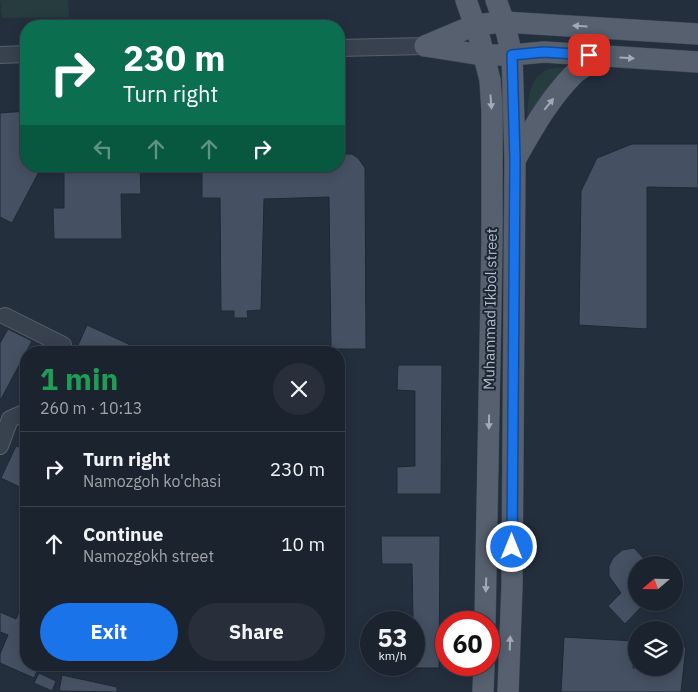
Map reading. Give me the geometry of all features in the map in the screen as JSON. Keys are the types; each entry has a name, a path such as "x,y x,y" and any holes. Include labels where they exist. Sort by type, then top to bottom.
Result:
{"main road":[{"name":"Muhammad Ikbol street","path":"466,0 490,80 492,119 492,243 485,611"},
{"name":"Muhammad Ikbol street","path":"496,0 504,22 512,55 515,160 512,576 508,692"},
{"path":"425,46 475,25 504,22 698,34"},
{"path":"425,46 482,55 544,52 698,62"},
{"path":"515,160 543,112 567,82 581,68 604,56"},
{"path":"483,692 484,676"}],"street":[{"path":"345,48 425,46"},
{"path":"0,55 20,54"},
{"path":"5,316 63,346"},
{"path":"0,446 5,416 20,413"}],"green space":[{"path":"0,0 68,0 69,17 2,18"},
{"path":"570,67 527,125 528,102 535,79 547,70"}],"building":[{"path":"20,111 20,172 39,172 12,223 0,217 0,113"},
{"path":"632,144 698,144 698,188 647,187 647,329 579,325 581,191 597,158"},
{"path":"345,154 352,154 358,158 365,168 366,349 345,349 345,346 331,346 329,197 264,199 261,310 247,311 248,318 234,318 234,311 221,311 220,198 202,198 202,172 345,172"},
{"path":"64,172 140,172 141,194 121,194 122,239 54,239 53,208 64,208"},
{"path":"87,325 133,346 78,346"},
{"path":"8,329 32,341 29,346 20,346 20,364 0,401 0,343"},
{"path":"398,365 442,365 441,494 397,494 397,467 415,466 415,391 397,390"},
{"path":"16,446 20,448 20,487 1,478"},
{"path":"381,536 440,536 439,611 435,611 435,668 425,668 425,611 413,611 412,564 382,564"},
{"path":"634,548 642,556 628,556 628,611 637,611 625,624 608,606 621,593 609,576 609,566 613,558 622,550"},
{"path":"20,609 20,671 37,671 34,678 0,663 0,654 8,635 0,632 0,612 16,619"},
{"path":"564,637 628,641 628,676 683,676 681,692 561,692"},
{"path":"683,647 686,647 683,674"},
{"path":"39,673 56,681 52,691 34,683"},
{"path":"62,675 117,687 117,692 59,691"}],"route":[{"path":"512,547 515,160 512,55 544,52 589,55"}]}
